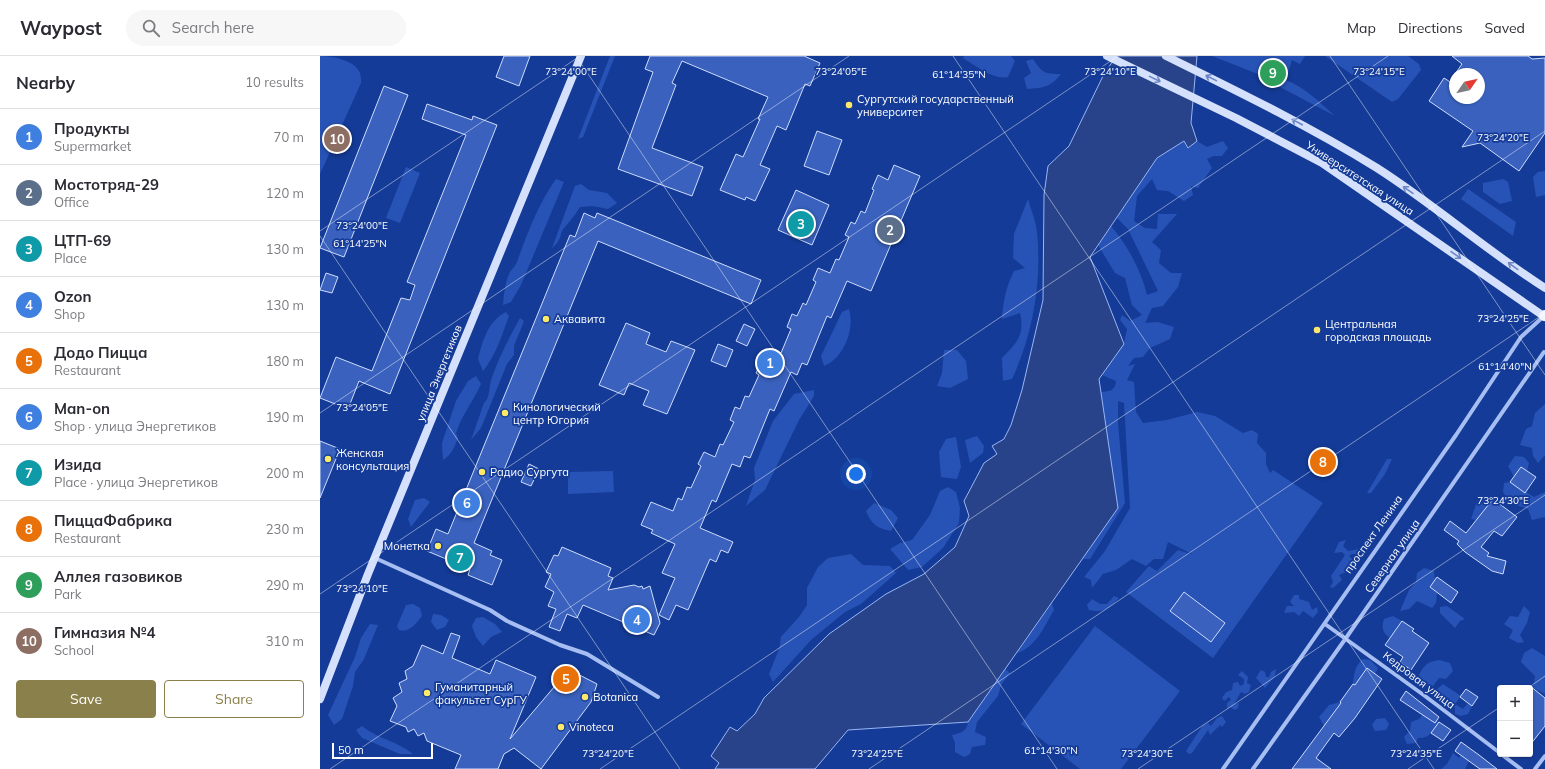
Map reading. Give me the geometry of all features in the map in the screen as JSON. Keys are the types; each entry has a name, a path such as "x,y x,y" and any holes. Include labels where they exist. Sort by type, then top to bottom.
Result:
{"main road":[{"name":"улица Энергетиков","path":"320,699 375,558 581,56"},
{"name":"Университетская улица","path":"1107,56 1236,118 1322,164 1545,316"},
{"name":"Университетская улица","path":"1166,56 1323,136 1378,169 1516,269 1545,288"}],"street":[{"name":"проспект Ленина","path":"1223,769 1456,435 1521,337 1545,316"},
{"name":"Северная улица","path":"1253,769 1346,638 1544,352"},
{"path":"375,558 490,610 507,621 560,645 587,654 658,697"},
{"name":"Кедровая улица","path":"1325,624 1346,638 1497,751"},
{"path":"1536,769 1545,756"},
{"name":"Кедровая улица","path":"1505,757 1521,769"}],"shaded area":[{"path":"320,56 337,58 353,65 360,73 361,83 320,174"},
{"path":"610,56 615,56 583,137 578,139"},
{"path":"964,56 1011,56 1015,61 1008,77 1002,77 985,72 963,58"},
{"path":"1116,56 1197,56 1191,123 1197,141 1188,148 1184,141 1157,158 1090,257 1124,344 1099,379 1118,508 968,722 848,730 815,769 715,769 719,763 711,756 730,727 737,731 755,714 764,698 829,634 886,594 924,574 955,547 969,516 964,501 984,463 997,454 992,446 1004,439 1011,425 1022,390 1043,300 1044,195 1048,166 1069,146 1103,76"},
{"path":"1212,56 1305,56 1300,64 1292,60 1286,80 1306,91 1335,116 1280,87 1261,80 1263,76"},
{"path":"1325,56 1408,56 1419,64 1421,70 1398,99 1392,102"},
{"path":"1033,59 1044,72 1061,74 1054,82 1046,86 1027,89 1024,78 1031,73 1026,61"},
{"path":"1184,141 1188,148 1197,141 1207,147 1223,141 1228,148 1222,156 1213,156 1207,159 1212,168 1198,188 1191,186 1193,195 1184,201 1168,191 1157,190 1152,179 1137,196 1134,221 1145,228 1157,229 1158,214 1177,214 1152,242 1161,250 1159,263 1171,273 1182,273 1178,287 1163,306 1152,308 1145,323 1158,322 1174,327 1170,339 1150,348 1143,357 1134,358 1128,366 1135,364 1127,380 1134,382 1136,412 1143,423 1167,420 1197,412 1215,416 1243,433 1252,430 1258,434 1257,443 1266,453 1266,464 1270,473 1273,470 1323,503 1213,658 1126,592 1149,566 1157,571 1178,550 1194,555 1168,542 1163,559 1154,559 1146,566 1132,559 1116,570 1103,574 1092,588 1091,580 1084,577 1105,551 1130,508 1124,403 1118,401 1118,423 1125,503 1090,559 1081,559 1118,508 1101,392 1112,390 1116,381 1102,375 1124,344 1127,329 1120,320 1122,315 1130,321 1142,315 1132,305 1125,278 1115,273 1098,245 1110,225 1122,240 1133,258 1147,295 1158,291 1128,229 1116,217 1157,158"},
{"path":"406,167 420,173 400,223 386,218"},
{"path":"1545,171 1545,195 1536,197 1533,177 1538,172"},
{"path":"556,179 564,182 521,285 511,302 503,305 508,276 517,263 530,227 539,208"},
{"path":"1503,179 1508,182 1512,201 1500,204 1483,192 1483,183"},
{"path":"581,184 589,190 607,193 617,203 608,209 592,206 580,207 563,230 556,245 552,248 575,186"},
{"path":"1468,189 1516,222 1513,236 1461,199"},
{"path":"1028,199 1036,228 1038,251 1037,289 1030,326 1019,362 1012,379 1003,381 1002,358 1016,343 1021,327 1020,313 1002,319 1005,295 1011,277 1014,271 1025,268 1013,258 1014,234"},
{"path":"849,309 850,325 846,342 837,357 824,366 821,356 842,312"},
{"path":"506,312 509,316 501,338 492,358 483,371 478,359 484,338 495,320"},
{"path":"520,318 524,321 514,346 514,355 507,364 481,428 471,440 484,403 488,396 491,380 497,364"},
{"path":"944,350 957,350 966,361 968,379 950,388 937,386 942,373"},
{"path":"476,376 481,384 458,426 456,433 458,438 454,448 443,460 442,443 456,401 468,381"},
{"path":"814,390 814,396 799,420 765,490 746,506 755,480 754,468 773,421 794,394"},
{"path":"1545,404 1545,455 1538,463 1533,456 1532,448 1520,445 1526,429 1532,426 1535,413"},
{"path":"977,436 984,446 983,453 970,463 965,440"},
{"path":"956,437 961,467 957,479 941,477 939,452 946,439"},
{"path":"1515,456 1524,457 1529,463 1527,471 1521,467 1514,477 1508,466"},
{"path":"1387,459 1392,459 1385,474 1371,493 1367,493"},
{"path":"613,471 614,492 568,494 568,472"},
{"path":"1510,482 1534,497 1545,492 1545,517 1532,520 1528,509 1510,503 1503,492 1504,483"},
{"path":"948,487 956,492 960,508 959,523 943,548 922,567 908,570 890,549 900,543 912,540 930,515 940,491"},
{"path":"1485,496 1493,499 1477,520 1471,519 1477,502"},
{"path":"424,498 430,502 411,527 408,519 415,500"},
{"path":"874,503 891,510 898,518 891,531 882,529 870,519 866,511"},
{"path":"1346,540 1343,546 1348,551 1359,549 1357,554 1352,554 1349,556 1353,560 1346,572 1339,575 1342,580 1333,588 1330,587 1333,582 1331,576 1345,555 1342,552 1334,553 1339,542"},
{"path":"851,554 863,565 890,566 896,573 861,604 845,612 811,640 773,682 769,674 779,649 781,637 799,617 807,605 807,588 818,567 828,558"},
{"path":"1424,568 1434,571 1435,580 1430,587 1437,593 1436,603 1432,608 1417,601 1409,609 1400,611 1409,590 1416,582 1417,573"},
{"path":"1294,595 1299,595 1299,599 1309,602 1312,610 1317,607 1318,612 1313,618 1303,611 1299,616 1294,612 1284,613 1287,606 1294,606 1290,602"},
{"path":"1114,596 1119,598 1106,609 1099,611 1089,610 1087,605 1092,599 1100,604 1107,604"},
{"path":"1052,603 1054,610 1039,636 1024,650 1017,653"},
{"path":"413,604 420,608 422,616 415,625 409,629 403,631 399,630 397,626 406,605"},
{"path":"1447,606 1465,619 1460,621 1455,628 1440,613 1440,607"},
{"path":"1524,606 1530,612 1527,623 1520,635 1524,642 1518,643 1509,638 1513,630 1504,624 1510,616 1518,617"},
{"path":"433,614 441,615 449,620 445,627 437,630 431,622"},
{"path":"1393,616 1402,621 1390,638 1384,632 1383,625 1384,619"},
{"path":"483,617 495,624 502,632 491,637 483,646 476,637 472,626 476,618"},
{"path":"370,624 378,625 364,659 355,672 353,686 342,719 334,725 328,715 355,657 361,638"},
{"path":"1095,626 1180,691 1121,769 1080,769 1021,724"},
{"path":"1532,648 1545,656 1545,694 1533,688 1535,676 1521,662 1524,653"},
{"path":"1363,659 1370,660 1378,668 1375,674 1367,668 1355,685 1353,684 1355,670"},
{"path":"1439,660 1450,663 1453,671 1446,679 1439,678 1433,686 1423,683 1419,675 1426,664"},
{"path":"1005,669 1010,673 1001,685 998,696 977,722 975,732 986,737 985,745 972,747 970,754 964,757 955,752 955,743 952,735 965,730 968,722"},
{"path":"1276,669 1275,676 1265,688 1256,678 1261,670 1265,672 1266,677 1269,677 1271,672"},
{"path":"1242,671 1248,677 1247,683 1251,685 1249,692 1245,694 1241,692 1234,704 1239,703 1238,708 1235,710 1230,707 1227,709 1227,703 1231,700 1229,697 1224,701 1222,698 1226,692 1232,690 1233,683 1238,682 1240,686 1244,684 1244,679 1238,675"},
{"path":"1443,684 1461,696 1455,704 1463,709 1468,703 1472,706 1468,714 1461,716 1455,714 1455,708 1437,698 1436,690"},
{"path":"1340,702 1344,708 1324,726 1319,717 1329,705"},
{"path":"1428,708 1439,722 1428,736 1418,738 1416,743 1407,744 1404,737 1410,731 1411,722 1419,719"},
{"path":"1222,716 1226,722 1222,727 1220,725 1210,735 1208,730 1192,753 1189,754 1186,751 1203,725 1208,723 1211,726 1217,718"},
{"path":"1385,718 1389,724 1386,730 1375,731 1372,725 1376,719"},
{"path":"362,726 374,734 401,746 413,754 400,754 362,738 356,730"},
{"path":"1453,753 1459,758 1461,755 1469,761 1465,769 1441,769 1447,764"}],"building":[{"path":"504,56 530,56 519,86 496,77"},
{"path":"650,56 804,56 820,63 810,86 805,84 786,130 777,126 760,165 770,169 755,201 746,197 745,200 720,190 736,154 743,157 768,97 682,61 672,83 676,85 652,148 703,167 692,196 618,169 653,72 645,69"},
{"path":"1452,56 1528,56 1532,59 1545,58 1545,133 1519,171 1480,143 1462,147 1473,131 1429,101 1444,78 1449,81 1449,104 1485,104 1485,68 1459,68 1462,64"},
{"path":"384,86 408,95 344,257 320,248"},
{"path":"427,104 472,120 473,116 497,125 390,394 359,381 348,409 320,398 336,357 372,371 401,298 410,300 415,285 407,282 466,135 422,119"},
{"path":"817,131 842,140 829,175 804,166"},
{"path":"894,165 920,176 871,291 847,281 831,318 827,316 807,365 802,363 797,375 791,372 774,411 770,409 750,458 744,456 740,467 732,464 716,502 712,500 700,528 733,542 728,553 721,550 716,562 710,559 688,610 676,605 669,620 659,615 675,578 662,573 675,544 651,533 653,530 641,525 651,502 673,511 678,498 682,500 687,487 691,488 701,466 698,464 704,452 715,457 720,444 723,445 734,422 730,420 735,407 740,409 745,396 749,397 759,375 756,373 762,360 772,364 778,351 781,353 791,329 787,327 792,314 797,316 803,303 806,305 816,282 813,280 818,268 830,273 836,259 839,260 849,237 845,235 851,222 855,224 861,211 865,213 878,175 888,180"},
{"path":"796,190 829,205 812,245 778,230"},
{"path":"584,213 595,218 597,213 761,280 751,304 598,241 474,543 492,551 490,555 502,560 492,585 468,575 470,569 427,551 436,529 448,534 570,235 575,237"},
{"path":"326,273 338,277 332,293 320,290"},
{"path":"626,323 650,333 646,344 666,352 671,341 695,350 667,414 643,405 649,391 629,383 624,395 599,385"},
{"path":"744,324 755,329 747,346 736,341"},
{"path":"718,344 733,350 726,367 711,361"},
{"name":"Женская консультация","path":"320,441 340,449 320,498"},
{"path":"529,464 539,469 531,486 521,482"},
{"path":"1521,467 1536,477 1525,493 1510,482"},
{"path":"1493,499 1517,517 1502,536 1494,531 1481,547 1489,553 1487,556 1506,561 1503,574 1492,571 1465,552 1457,544 1459,541 1444,530 1450,521 1466,533"},
{"path":"562,547 611,568 608,576 613,578 608,590 634,585 639,587 642,586 643,589 650,586 660,623 654,635 583,605 577,618 567,614 560,631 549,627 556,609 548,606 554,592 545,587 551,574 546,572 554,555 558,556"},
{"path":"1437,577 1458,592 1451,603 1430,587"},
{"path":"1184,592 1225,623 1211,642 1170,611"},
{"path":"1402,621 1414,629 1412,631 1429,643 1411,670 1400,662 1403,657 1385,645"},
{"path":"451,633 460,636 452,658 490,674 496,660 536,677 510,739 560,680 566,668 597,684 591,702 541,769 514,748 504,754 498,769 455,769 461,755 427,741 424,733 418,736 414,729 408,732 406,727 390,721 397,706 393,698 402,692 399,683 407,679 405,671 413,666 422,645 443,654"},
{"path":"1367,668 1382,679 1355,718 1339,737 1334,733 1316,758 1331,769 1292,769 1341,703 1340,702 1353,684 1355,685"},
{"path":"1533,688 1545,698 1545,726 1533,741"},
{"path":"1466,689 1478,697 1472,706 1460,697"},
{"path":"1406,691 1439,717 1435,723 1400,700"},
{"path":"1439,722 1451,730 1443,741 1431,733"},
{"path":"1461,742 1497,769 1480,769 1455,751"}],"place":[{"name":"Аллея газовиков","path":"1273,73"},
{"name":"Сургутский государственный университет","path":"849,105"},
{"name":"Гимназия №4","path":"337,139"},
{"name":"ЦТП-69","path":"801,224"},
{"name":"Мостотряд-29","path":"890,230"},
{"name":"Аквавита","path":"546,319"},
{"name":"Центральная городская площадь","path":"1317,330"},
{"name":"Продукты","path":"770,363"},
{"name":"Кинологический центр Югория","path":"505,413"},
{"name":"Женская консультация","path":"328,459"},
{"name":"ПиццаФабрика","path":"1323,462"},
{"name":"Радио Сургута","path":"482,472"},
{"name":"Man-on","path":"467,503"},
{"name":"Монетка","path":"438,546"},
{"name":"Изида","path":"460,558"},
{"name":"Ozon","path":"637,620"},
{"name":"Додо Пицца","path":"566,679"},
{"name":"Гуманитарный факультет СурГУ","path":"427,693"},
{"name":"Botanica","path":"585,697"},
{"name":"Vinoteca","path":"561,727"}]}
